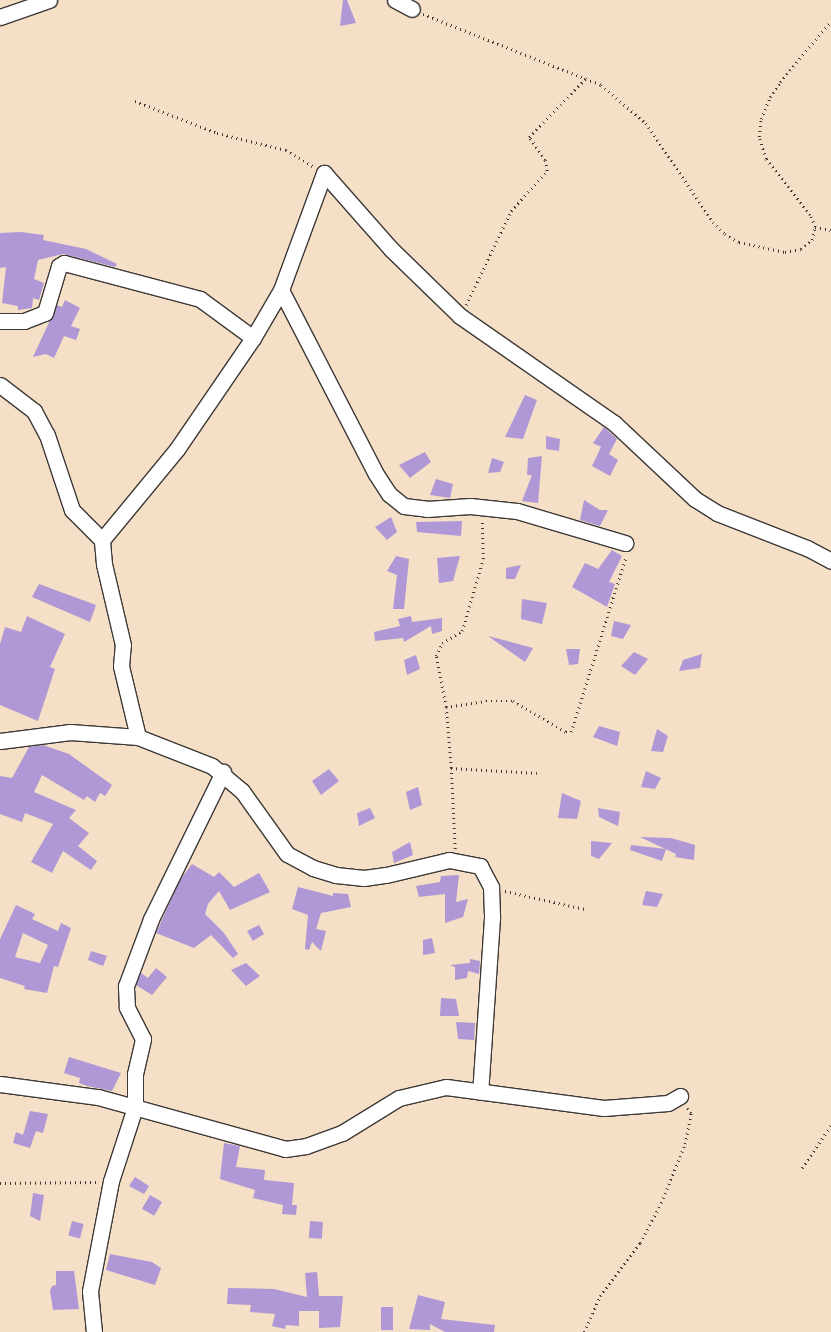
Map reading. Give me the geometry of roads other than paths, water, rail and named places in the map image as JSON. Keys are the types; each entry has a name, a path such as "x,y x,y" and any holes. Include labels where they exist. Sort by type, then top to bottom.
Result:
{"street":[{"path":"0,17 50,0"},
{"path":"395,0 412,10"},
{"path":"102,540 177,449 253,338 280,290 324,173 391,249 460,316 614,424 695,499 718,513 807,548 831,561"},
{"path":"0,321 24,321 45,313 59,266 64,263 200,299 253,338"},
{"path":"280,290 376,474 389,494 404,506 482,506 517,511 625,543"},
{"path":"0,385 34,411 47,436 72,510 102,540 104,564 124,645 121,666 138,737"},
{"path":"0,741 70,732 138,737 223,772 242,791 287,854 312,868 336,875 364,878 456,860 480,866 491,888 491,948 481,1046 480,1092"},
{"path":"94,1332 90,1291 111,1181 135,1107 135,1074 143,1039 126,1007 126,986 150,919 223,772"},
{"path":"0,1084 98,1097 286,1149 306,1146 342,1133 399,1098 446,1087 604,1108 668,1103 680,1096"}]}
